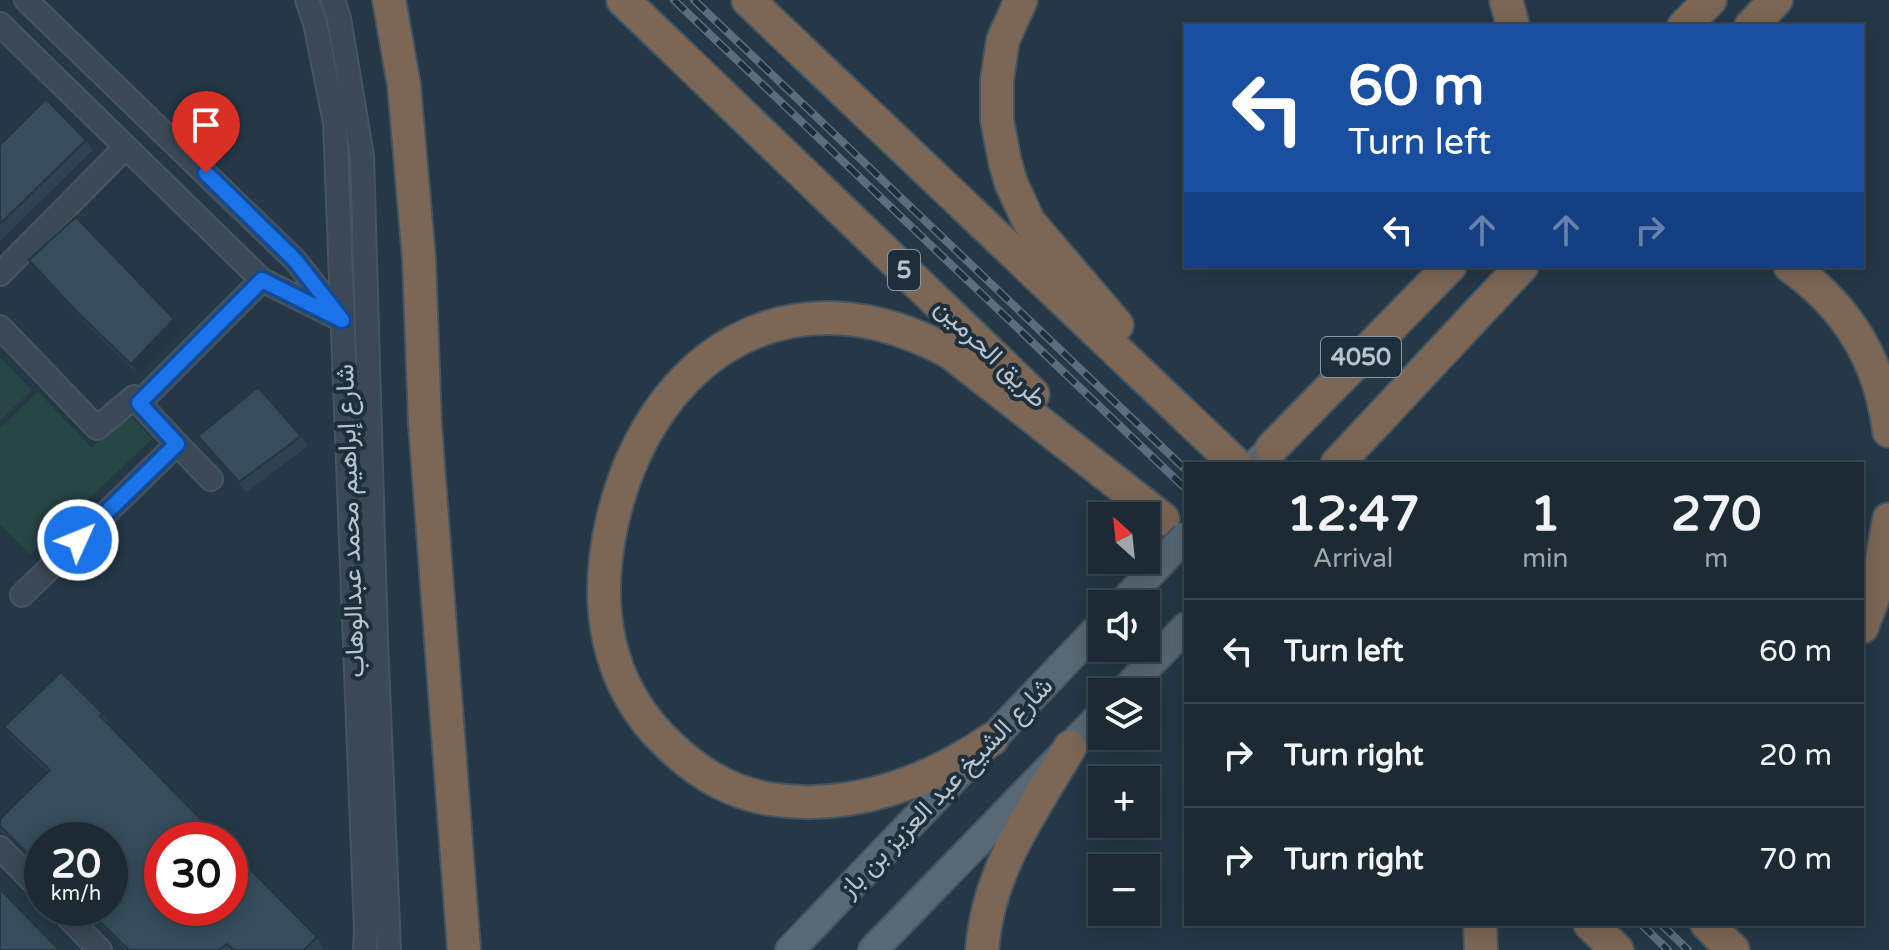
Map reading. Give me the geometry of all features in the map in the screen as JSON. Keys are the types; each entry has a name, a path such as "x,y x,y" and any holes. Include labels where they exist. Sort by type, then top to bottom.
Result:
{"highway":[{"path":"389,0 404,85 419,259 425,424 464,950"},
{"name":"طريق الحرمين","path":"623,0 1178,532"},
{"path":"748,0 1229,457"},
{"path":"1021,0 1003,40 996,100 1000,141 1019,203 1029,222 1229,457"},
{"path":"1506,0 1512,24"},
{"path":"1686,24 1710,0"},
{"path":"1753,24 1776,0"},
{"path":"1339,462 1520,268"},
{"path":"1493,297 1541,268"},
{"path":"1793,268 1824,293 1853,329 1874,369 1889,431"},
{"name":"4050","path":"1264,456 1434,278"},
{"path":"992,739 950,765 905,784 858,797 805,801 760,797 726,786 694,767 663,740 627,691 613,658 605,623 604,580 610,531 623,483 649,424 672,392 716,353 768,327 823,318 883,324 951,353 1178,532"},
{"path":"1864,622 1877,588 1889,519"},
{"path":"982,950 988,904 1003,862 1070,747"},
{"path":"1480,926 1481,950"},
{"path":"1592,926 1617,950"},
{"path":"1709,926 1733,950"}],"main road":[{"path":"1134,590 1178,532"},
{"path":"1137,678 1184,629"},
{"name":"شارع الشيخ عبد العزيز بن باز","path":"790,950 1088,639"},
{"path":"873,950 1088,728"}],"street":[{"path":"26,0 295,260 342,320"},
{"name":"شارع إبراهيم محمد عبدالوهاب","path":"307,0 315,23 335,123 365,950"},
{"path":"333,0 339,18 362,156 389,950"},
{"path":"0,24 262,280 342,320"},
{"path":"0,274 126,147"},
{"path":"139,403 262,280"},
{"path":"0,327 97,428 134,397 211,479"},
{"path":"22,595 177,444"},
{"path":"0,848 24,873"},
{"path":"77,926 100,950"}],"green space":[{"path":"0,357 32,390 0,421"},
{"path":"38,392 92,448 128,413 152,439 30,554 0,524 0,428"}],"building":[{"path":"46,99 86,140 0,224 0,145"},
{"path":"76,217 174,319 131,364 29,260"},
{"path":"258,387 301,436 239,482 198,436"},
{"path":"61,672 203,822 144,822 144,926 248,926 248,867 317,937 304,950 234,950 227,944 219,950 129,950 104,926 128,926 128,822 24,822 24,850 0,826 0,819 50,770 4,727"},
{"path":"0,889 24,914 24,926 36,926 59,950 0,950"}],"railway":[{"path":"674,0 1184,487"},
{"path":"694,0 1184,468"},
{"path":"1643,926 1668,950"},
{"path":"1663,926 1688,950"}],"route":[{"path":"78,540 177,444 139,403 262,280 342,320 295,260 206,173"}]}
